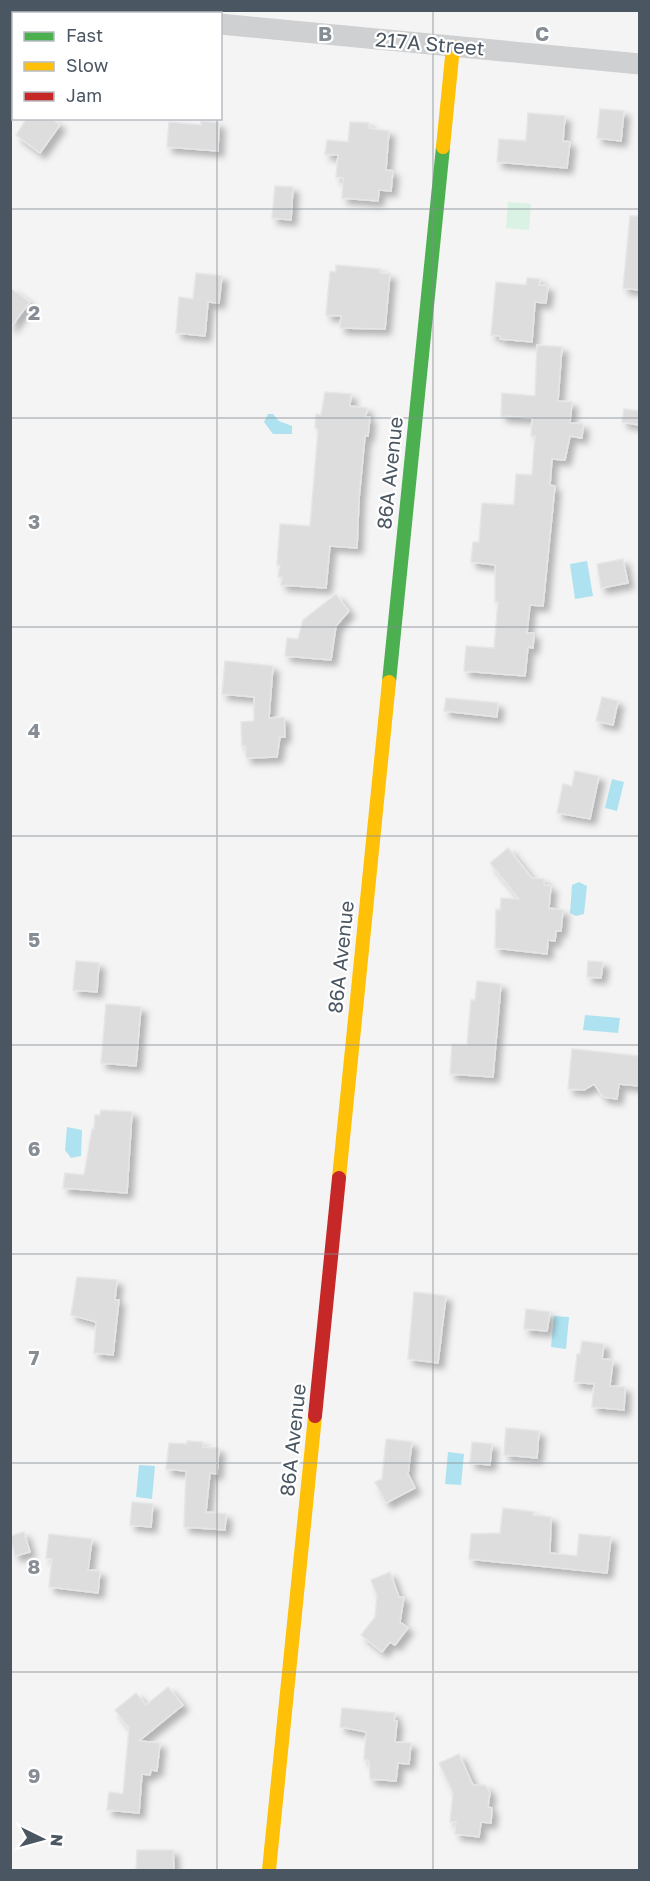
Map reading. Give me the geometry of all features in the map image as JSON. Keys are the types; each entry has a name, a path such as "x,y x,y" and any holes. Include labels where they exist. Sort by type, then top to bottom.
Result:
{"street":[{"name":"217A Street","path":"222,24 639,64"},
{"name":"86A Avenue","path":"269,1870 453,47"}],"green space":[{"path":"508,202 531,204 529,230 506,228"}],"water":[{"path":"268,414 273,414 279,421 292,426 292,434 273,434 264,422"},
{"path":"587,561 593,596 575,599 570,564"},
{"path":"612,779 624,782 617,811 605,808"},
{"path":"579,882 587,886 584,914 576,916 570,913 572,885"},
{"path":"585,1015 620,1018 618,1033 583,1030"},
{"path":"67,1127 82,1130 81,1156 71,1158 65,1150"},
{"path":"554,1316 569,1317 566,1349 551,1347"},
{"path":"448,1452 464,1454 461,1485 445,1484"},
{"path":"139,1465 155,1466 152,1499 136,1497"}],"building":[{"path":"600,109 624,111 621,141 597,138"},
{"path":"528,113 565,116 563,141 570,142 567,168 497,162 499,139 526,141"},
{"path":"26,120 54,120 60,125 40,153 16,135"},
{"path":"201,121 219,123 218,151 167,147 169,122 201,125"},
{"path":"350,122 369,123 368,128 389,131 386,170 393,171 391,191 379,190 378,201 342,198 343,178 336,177 338,155 325,154 327,140 348,142"},
{"path":"275,186 293,187 291,220 272,218"},
{"path":"630,216 639,216 639,290 623,288"},
{"path":"336,265 380,269 380,273 390,274 385,329 340,328 341,316 326,315 330,271 336,272"},
{"path":"196,273 222,276 219,303 208,302 205,336 176,333 179,297 193,299"},
{"path":"527,278 540,279 539,285 548,286 546,303 535,302 532,342 500,339 500,336 491,335 496,282 526,285"},
{"path":"10,288 30,302 10,328"},
{"path":"537,345 562,347 558,401 572,402 570,423 583,424 582,438 570,436 565,460 552,459 550,485 555,486 543,606 530,605 527,633 534,633 533,648 528,647 525,676 464,671 466,646 494,648 498,602 495,602 495,565 471,562 473,542 479,542 482,503 514,505 516,474 532,475 535,436 531,436 532,418 501,416 502,393 535,396"},
{"path":"325,392 351,394 350,406 367,408 366,417 370,417 368,436 365,436 357,548 330,546 326,588 281,585 282,577 278,577 280,565 277,565 280,524 310,526 318,431 315,427 316,414 321,415"},
{"path":"624,409 639,411 639,425 622,422"},
{"path":"623,559 628,583 601,588 597,564"},
{"path":"336,594 349,611 336,626 331,660 285,656 287,638 298,639 303,620"},
{"path":"225,661 273,666 269,718 284,717 285,737 280,737 277,757 246,758 246,746 242,746 241,722 254,721 254,697 222,694"},
{"path":"602,697 618,701 613,725 596,721"},
{"path":"446,698 498,703 497,717 444,711"},
{"path":"575,771 599,776 590,819 557,813 563,784 572,786"},
{"path":"508,848 532,878 544,879 544,885 551,886 549,908 563,910 561,931 556,931 555,941 548,940 547,954 495,948 496,909 500,910 501,898 519,899 490,863"},
{"path":"76,961 99,963 97,992 73,990"},
{"path":"588,961 603,962 601,978 587,977"},
{"path":"477,981 501,984 493,1077 450,1074 452,1044 467,1045 471,1000 475,1000"},
{"path":"106,1004 141,1007 136,1066 101,1063"},
{"path":"572,1049 639,1056 639,1086 619,1084 617,1099 603,1097 594,1084 584,1090 568,1089"},
{"path":"101,1110 132,1112 127,1193 63,1188 65,1173 84,1175 95,1115 100,1115"},
{"path":"77,1277 117,1280 115,1300 119,1300 113,1355 94,1353 96,1322 71,1315"},
{"path":"414,1292 446,1296 438,1363 408,1359"},
{"path":"526,1309 550,1312 547,1331 524,1329"},
{"path":"582,1341 604,1344 602,1359 613,1360 610,1386 625,1387 624,1410 592,1407 594,1384 574,1382 577,1354 580,1354"},
{"path":"506,1428 539,1431 537,1458 504,1455"},
{"path":"386,1439 412,1442 408,1474 415,1488 386,1503 375,1482 382,1479"},
{"path":"187,1441 203,1442 203,1447 219,1448 217,1474 210,1473 206,1512 226,1514 225,1530 184,1527 186,1471 166,1469 169,1443 187,1444"},
{"path":"472,1442 492,1444 490,1465 470,1463"},
{"path":"132,1502 153,1504 151,1527 130,1525"},
{"path":"503,1508 551,1517 550,1553 577,1556 579,1534 611,1537 607,1573 469,1559 471,1534 500,1533"},
{"path":"24,1532 30,1552 15,1556 10,1536"},
{"path":"49,1534 92,1539 88,1570 100,1571 98,1593 49,1587 52,1559 46,1558"},
{"path":"390,1572 399,1597 404,1597 400,1622 408,1628 395,1645 390,1642 382,1652 361,1635 375,1617 377,1596 371,1580"},
{"path":"168,1687 183,1705 139,1741 160,1743 157,1771 151,1770 150,1775 142,1774 139,1813 107,1810 109,1792 123,1794 129,1728 115,1710 136,1693 146,1705"},
{"path":"342,1708 395,1713 394,1720 397,1721 395,1742 411,1743 409,1764 398,1763 396,1781 370,1779 369,1760 364,1760 366,1732 340,1727"},
{"path":"459,1754 473,1785 485,1785 490,1792 488,1807 492,1808 491,1823 481,1822 479,1837 455,1834 456,1822 450,1822 453,1793 439,1763"},
{"path":"137,1850 173,1850 174,1870 136,1870"}],"traffic: fast":[{"path":"389,682 443,147"}],"traffic: slow":[{"path":"443,147 453,47"},
{"path":"339,1178 389,682"},
{"path":"269,1870 315,1416"}],"traffic: jam":[{"path":"315,1416 339,1178"}]}
